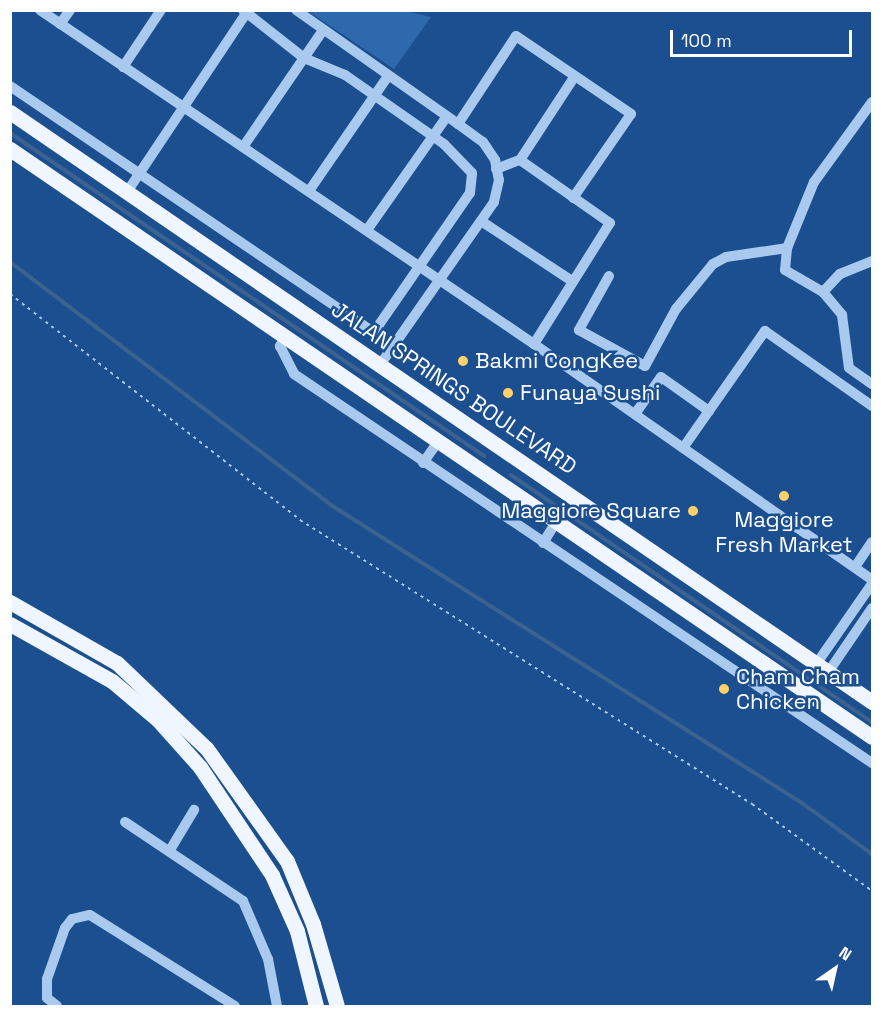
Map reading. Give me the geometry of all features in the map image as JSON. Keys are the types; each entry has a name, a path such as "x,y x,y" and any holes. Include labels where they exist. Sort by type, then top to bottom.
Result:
{"main road":[{"name":"JALAN SPRINGS BOULEVARD","path":"10,112 873,702"},
{"path":"10,149 283,341 439,440 873,737"},
{"path":"492,476 507,452"},
{"path":"10,602 117,663 207,748 287,861 313,924 337,1006"},
{"path":"10,624 112,681 158,720 200,767 272,875 297,931 316,1006"}],"street":[{"path":"40,10 534,344 855,567 873,582 823,667"},
{"path":"60,24 70,10"},
{"path":"123,67 160,10"},
{"path":"296,10 483,142 496,169 494,202 380,365"},
{"path":"10,86 140,174 374,332 470,193 472,173 465,160 433,137 374,96 304,58 246,12 140,174 128,192"},
{"path":"243,147 323,30"},
{"path":"458,124 516,36 631,114 573,198"},
{"path":"309,191 388,76"},
{"path":"496,169 520,160 575,76"},
{"path":"873,102 814,182 787,248 785,270 792,279 823,292 842,315 849,368 873,384"},
{"path":"367,230 447,116"},
{"path":"520,160 610,223 534,344"},
{"path":"481,221 572,281"},
{"path":"609,276 579,330 645,366 676,309 712,264 726,257 787,248"},
{"path":"823,292 840,274 873,261"},
{"path":"683,448 765,331 873,406"},
{"path":"283,341 294,374 873,764"},
{"path":"635,414 661,377 709,411"},
{"path":"423,463 439,440"},
{"path":"543,543 557,521"},
{"path":"855,567 873,542"},
{"path":"823,667 873,608"},
{"path":"837,740 849,722"},
{"path":"170,850 194,810"},
{"path":"125,822 170,850 250,911 268,959 277,1006"},
{"path":"57,1006 47,998 46,979 61,938 72,919 90,915 235,1006"}],"path":[{"path":"10,294 300,520 752,804 873,891"}],"shaded area":[{"path":"401,10 431,17 394,69 308,11"}],"waterway":[{"path":"10,133 484,456"},
{"path":"10,262 334,507 802,803 872,854"},
{"path":"511,475 872,722"}],"place":[{"name":"Bakmi CongKee","path":"463,361"},
{"name":"Funaya Sushi","path":"508,393"},
{"name":"Maggiore Fresh Market","path":"784,496"},
{"name":"Maggiore Square","path":"693,511"},
{"name":"Cham Cham Chicken","path":"724,689"}]}
